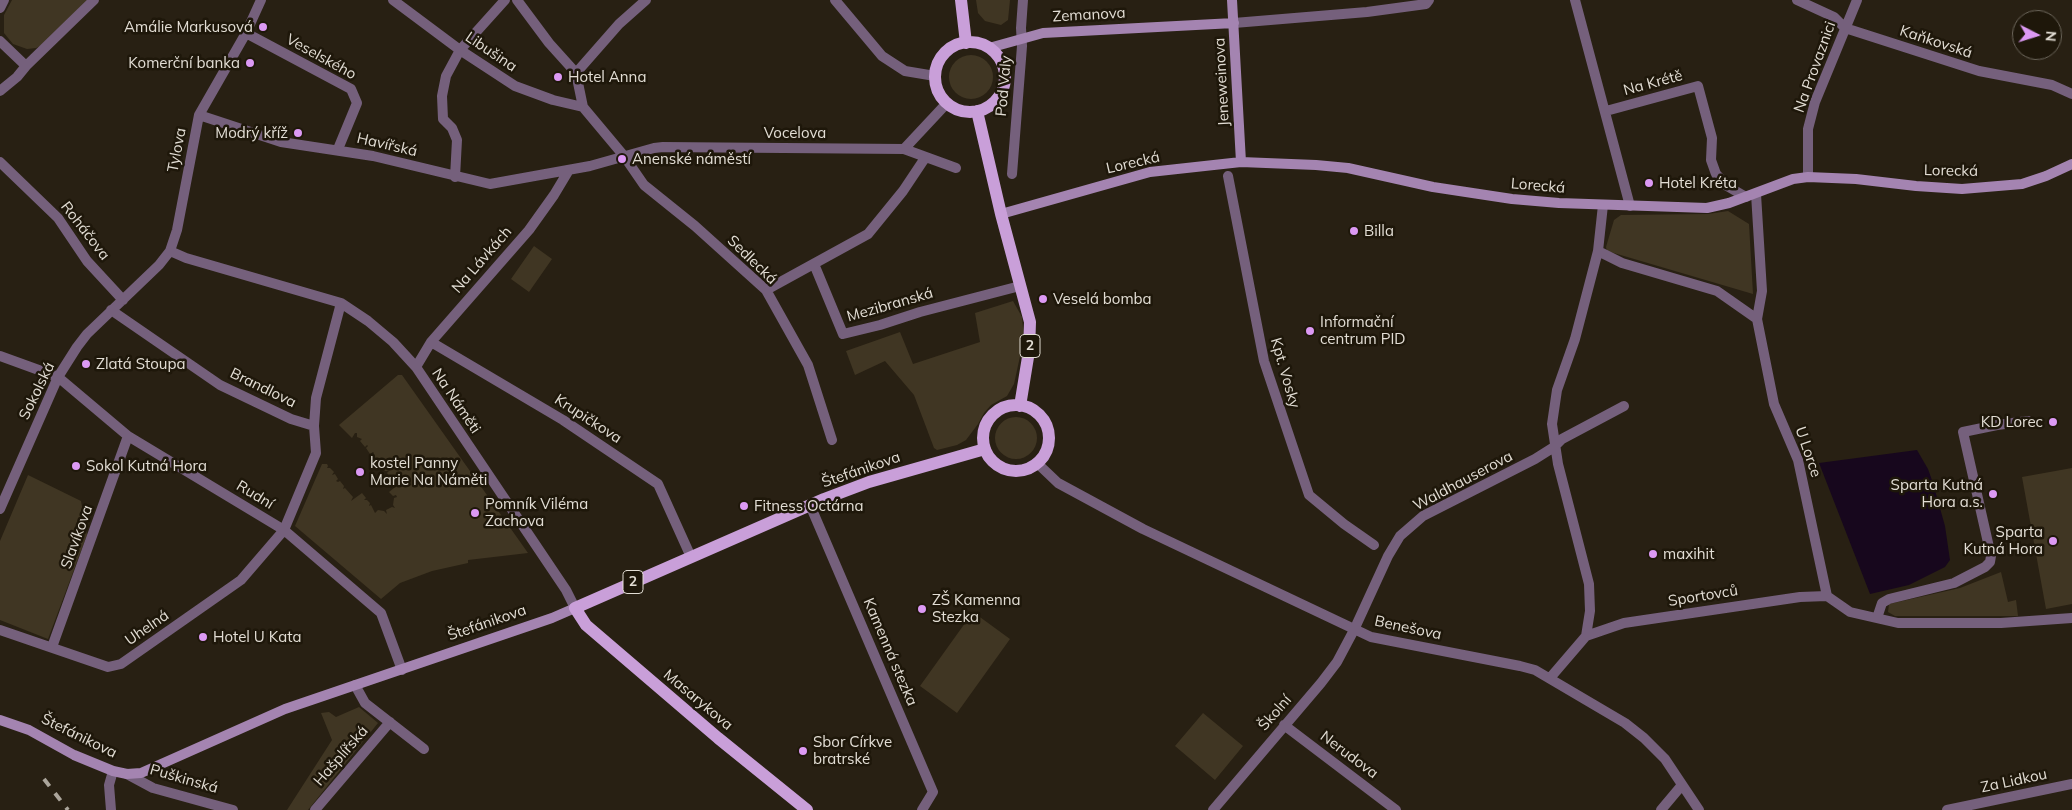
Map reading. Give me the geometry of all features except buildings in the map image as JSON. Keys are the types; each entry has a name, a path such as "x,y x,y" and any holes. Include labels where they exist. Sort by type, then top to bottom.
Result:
{"main road":[{"path":"961,0 966,43"},
{"path":"974,42 989,48 997,54 1005,73 1001,94 995,102 976,112 961,111 947,103 940,95 936,86 938,64 954,46 966,43 974,42"},
{"name":"2","path":"976,112 1030,331 1020,406"},
{"path":"1020,406 1038,414 1046,426 1047,448 1037,464 1021,471 1012,471 995,464 985,450 984,432 991,417 1005,408 1020,406"},
{"name":"Štefánikova","path":"575,608 810,505 869,482 985,450"},
{"name":"Masarykova","path":"575,608 586,625 718,738 807,810"}],"street":[{"path":"0,8 4,0"},
{"path":"0,91 17,77 94,0"},
{"name":"Tylova","path":"123,300 170,252 177,230 199,116 246,33 261,0"},
{"name":"Libušina","path":"393,0 460,50 514,86 553,100 583,107"},
{"path":"455,177 457,140 452,128 443,119 442,96 446,76 460,50 505,0"},
{"path":"517,0 549,43 576,73 583,107 624,156 569,170"},
{"path":"576,73 618,24 646,0"},
{"path":"835,0 882,56 905,71 936,76"},
{"name":"Pod Valy","path":"1012,174 1022,46 1023,0"},
{"name":"Jeneweinova","path":"1232,0 1241,162"},
{"name":"Zemanova","path":"989,48 1043,33 1234,23 1367,12 1426,4 1429,0"},
{"path":"1575,0 1606,110 1630,206"},
{"name":"Kaňkovská","path":"1797,0 1834,17 1845,28 1979,72 2052,85 2072,94"},
{"name":"Na Provaznici","path":"1808,177 1808,129 1815,102 1857,0"},
{"name":"Veselského","path":"246,33 346,86 354,94 357,103 338,149"},
{"path":"0,41 26,66"},
{"name":"Na Krétě","path":"1606,110 1698,86 1712,138 1711,160 1716,174 1727,186 1751,196"},
{"path":"947,103 904,150 956,168"},
{"name":"Havířská","path":"199,116 281,142 338,149 373,156 490,184 569,170"},
{"name":"Vocelova","path":"624,156 663,147 904,150"},
{"name":"Sedlecká","path":"624,156 644,185 695,226 766,290 808,365 832,440"},
{"path":"766,290 868,234 903,191 925,158"},
{"name":"Roháčova","path":"0,162 58,218 87,261 123,300"},
{"name":"Lorecká","path":"1001,214 1150,172 1241,162 1316,164 1348,168 1433,187 1512,199 1603,205 1706,208 1751,196 1793,179 1808,177 1856,179 1962,189 2022,184 2072,164"},
{"name":"Na Lávkách","path":"416,367 431,342 529,230 569,170"},
{"name":"Kpt. Vosky","path":"1228,176 1264,361 1309,495 1344,524 1374,545"},
{"name":"U Lorce","path":"1751,196 1762,291 1757,319 1774,404 1798,460 1826,596"},
{"path":"1550,678 1586,636 1590,611 1589,584 1554,447 1552,424 1553,407 1576,339 1598,251 1603,205"},
{"path":"1598,251 1622,263 1717,291 1757,319"},
{"name":"Na Náměti","path":"170,252 341,304 368,321 393,342 416,367 566,590 575,608"},
{"name":"Mezibranská","path":"814,264 843,334 1020,286"},
{"name":"Sokolská","path":"0,509 58,377 87,334 123,300"},
{"path":"284,530 316,453 314,426 316,398 341,304"},
{"name":"Brandlova","path":"111,310 220,385 291,419 314,426"},
{"name":"Krupičkova","path":"431,342 563,420 658,484 691,557"},
{"path":"0,356 58,377"},
{"name":"Rudní","path":"58,377 128,436 284,530 381,613 402,670"},
{"name":"Waldhauserova","path":"1354,630 1388,556 1400,536 1423,516 1535,459 1568,435 1624,406"},
{"path":"1877,618 1882,603 1889,599 1954,582 1985,567 1990,562 1991,556 1964,432 2028,421"},
{"name":"Slavíkova","path":"52,647 128,436"},
{"name":"Benešova","path":"1037,464 1058,483 1143,529 1354,630 1371,637 1535,670 1632,728 1656,749 1699,810"},
{"name":"Kamenná stezka","path":"810,505 933,792 922,810"},
{"name":"Uhelná","path":"0,630 52,647 95,664 108,667 121,664 241,580 284,530"},
{"path":"1826,596 1842,609 1898,623 2000,623 2072,618"},
{"name":"Sportovců","path":"1586,636 1624,623 1787,598 1826,596"},
{"name":"Štefánikova","path":"0,720 29,730 74,754 113,771 127,774 142,773 285,709 402,670 575,608"},
{"name":"Školní","path":"1213,810 1284,724 1321,683 1336,662 1354,630"},
{"name":"Hašplířská","path":"355,685 365,703 424,749"},
{"name":"Hašplířská","path":"316,810 390,722"},
{"name":"Nerudova","path":"1284,724 1396,810"},
{"path":"111,810 109,785 113,771"},
{"name":"Puškinská","path":"127,774 153,788 233,810"},
{"name":"Za Lidkou","path":"1947,810 2072,784"},
{"path":"1660,810 1682,785"}],"shaded area":[{"path":"12,0 88,0 42,45 27,49 13,44 4,33 4,15"},
{"path":"976,0 1010,0 1008,20 1001,25 985,21 978,13"},
{"path":"967,55 975,55 987,61 993,77 987,93 975,99 967,99 955,93 949,81 949,73 955,61"},
{"path":"1728,211 1749,224 1753,294 1607,251 1606,247 1614,220 1621,215 1708,214"},
{"path":"534,246 552,259 529,292 511,279"},
{"path":"1013,301 1022,317 1024,338 1014,384 1007,396 991,405 984,413 966,440 957,445 937,450 934,448 914,395 885,361 855,375 846,351 900,332 913,364 980,342 975,313"},
{"path":"398,375 402,375 528,553 468,560 468,563 432,571 400,583 381,599 295,526 322,464 327,464 327,468 334,472 332,475 335,474 338,479 336,481 340,481 344,486 343,489 345,488 353,497 351,501 362,493 366,498 364,500 370,503 369,506 371,505 375,513 378,510 384,511 387,514 386,510 392,507 395,508 393,505 394,498 397,497 389,492 399,484 396,484 393,477 391,478 387,473 389,471 385,471 378,462 379,458 376,460 372,456 373,452 370,454 366,448 368,446 365,447 360,441 362,439 357,437 357,433 352,438 339,425"},
{"path":"1020,417 1028,420 1034,426 1037,438 1034,450 1028,456 1012,459 1004,456 998,450 995,434 998,426 1004,420"},
{"path":"1917,450 1928,469 1933,483 1945,526 1950,560 1945,567 1909,585 1870,594 1819,463"},
{"name":"Sparta Kutná Hora","path":"2072,468 2072,604 2046,609 2022,477"},
{"path":"28,475 81,501 87,535 48,639 0,620 0,541"},
{"path":"2001,572 2008,602 2016,600 2018,616 1895,616 1888,612 1889,604 1960,588"},
{"path":"973,612 1010,639 957,713 920,686"},
{"path":"359,707 378,723 308,810 287,810 332,740 321,713 329,712 336,717"},
{"path":"1203,713 1243,746 1215,780 1175,746"}],"railway":[{"path":"44,779 68,810"}],"place":[{"name":"Amálie Markusová","path":"263,27"},
{"name":"Komerční banka","path":"250,63"},
{"name":"Hotel Anna","path":"558,77"},
{"name":"Modrý kříž","path":"298,133"},
{"name":"Anenské náměstí","path":"622,159"},
{"name":"Hotel Kréta","path":"1649,183"},
{"name":"Billa","path":"1354,231"},
{"name":"Veselá bomba","path":"1043,299"},
{"name":"Informační centrum PID","path":"1310,331"},
{"name":"Zlatá Stoupa","path":"86,364"},
{"name":"KD Lorec","path":"2053,422"},
{"name":"Sokol Kutná Hora","path":"76,466"},
{"name":"kostel Panny Marie Na Náměti","path":"360,472"},
{"name":"Sparta Kutná Hora a.s.","path":"1993,494"},
{"name":"Fitness Octárna","path":"744,506"},
{"name":"Pomník Viléma Zachova","path":"475,513"},
{"name":"Sparta Kutná Hora","path":"2053,541"},
{"name":"maxihit","path":"1653,554"},
{"name":"ZŠ Kamenna Stezka","path":"922,609"},
{"name":"Hotel U Kata","path":"203,637"},
{"name":"Sbor Církve bratrské","path":"803,751"}]}
